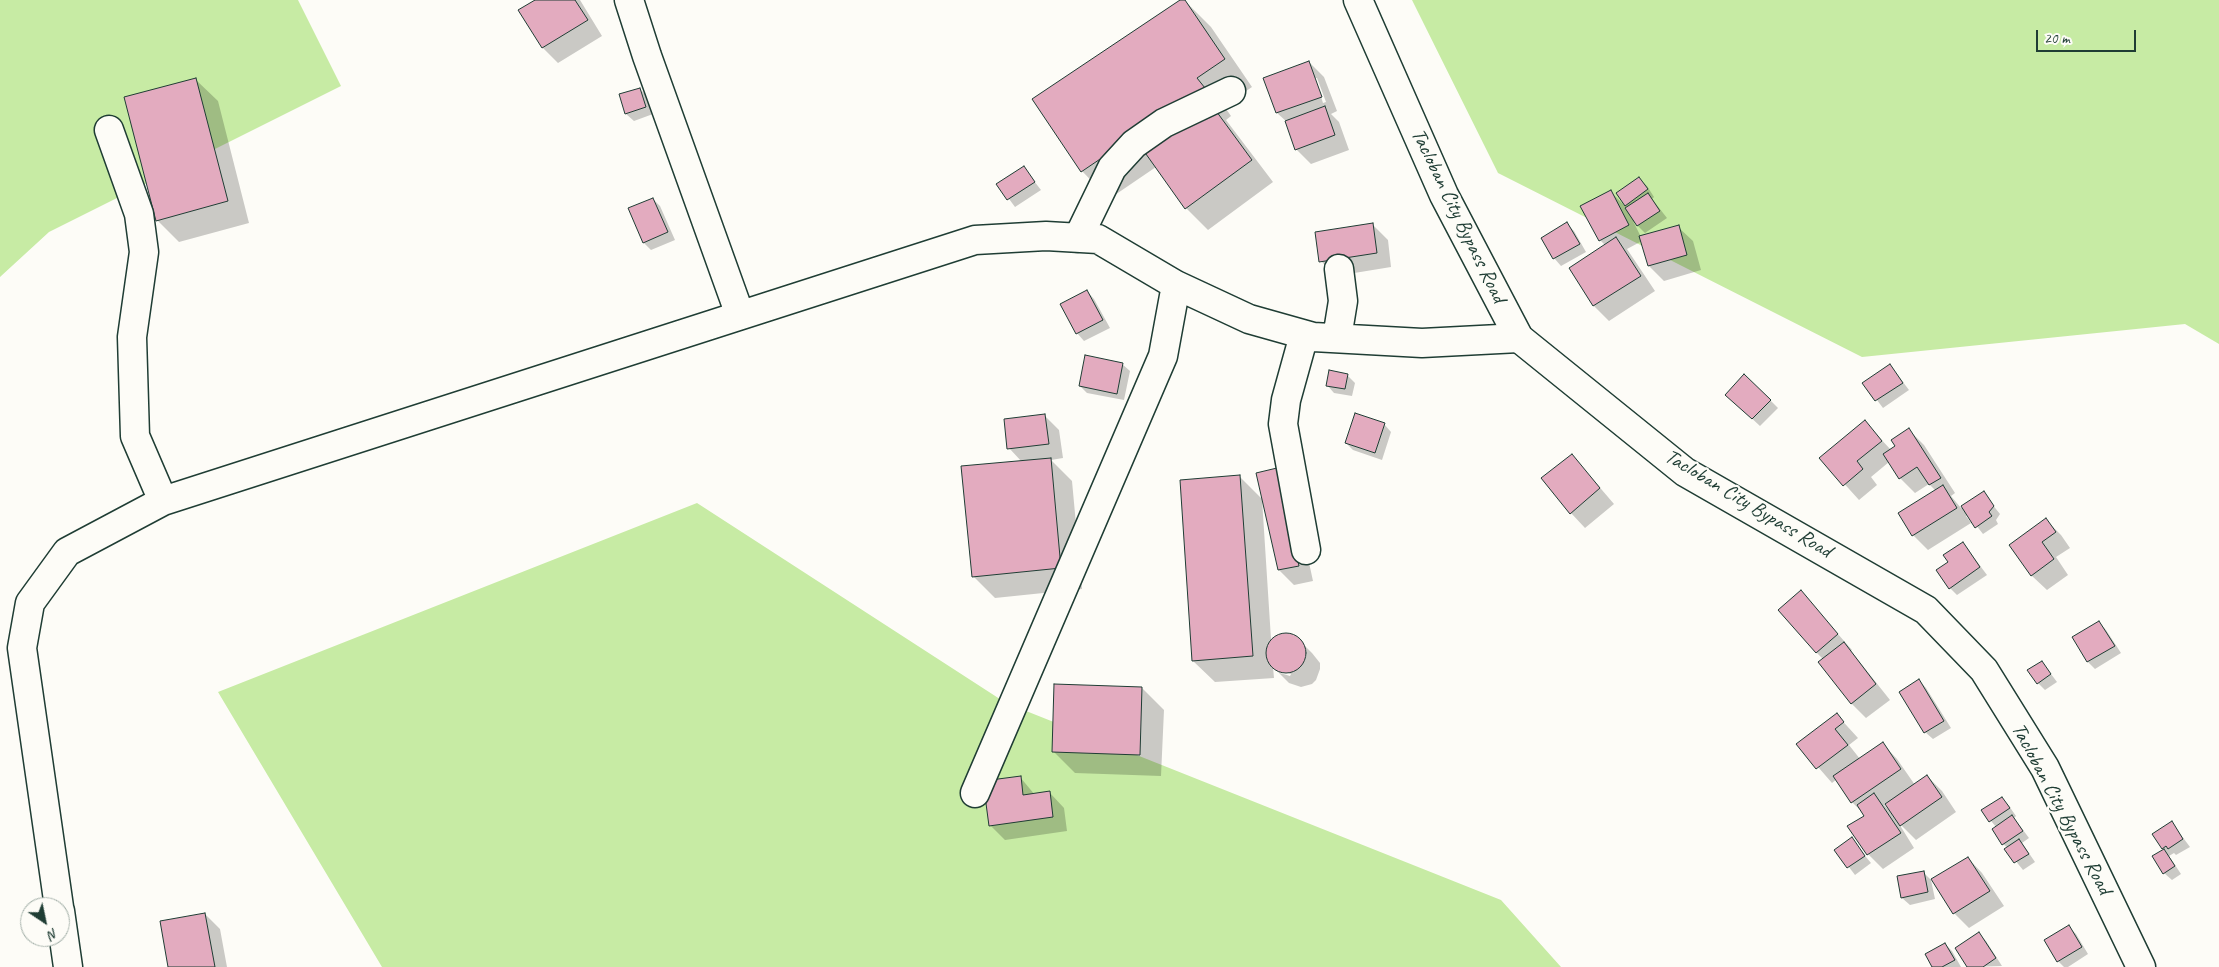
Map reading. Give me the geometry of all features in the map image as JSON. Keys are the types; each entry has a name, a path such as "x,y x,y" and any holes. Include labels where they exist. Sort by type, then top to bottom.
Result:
{"main road":[{"path":"629,0 650,65 740,315"},
{"name":"Tacloban City Bypass Road","path":"1358,0 1444,195 1519,338 1685,472 1926,610 1984,670 2045,768 2141,967"},
{"path":"1078,238 1112,168 1134,144 1164,123 1231,91"},
{"path":"109,130 139,214 144,252 132,337 135,436 163,501"},
{"path":"58,897 22,648 30,603 68,552 163,501 975,240 1046,236 1098,239 1176,285 1249,319 1304,335 1422,343 1519,338"},
{"path":"1337,338 1343,301 1339,269"},
{"path":"975,793 1163,356 1176,285"},
{"path":"1304,335 1286,400 1283,424 1306,550"},
{"path":"65,947 68,967"}],"green space":[{"path":"0,0 298,0 341,86 49,232 0,277"},
{"path":"1412,0 2219,0 2219,344 2185,324 1862,357 1498,173"},
{"path":"697,503 1006,703 1501,900 1561,967 382,967 218,692"}],"building":[{"path":"535,0 575,0 588,20 542,48 518,10"},
{"path":"1180,0 1185,0 1225,59 1197,78 1205,88 1081,172 1032,99"},
{"path":"1309,61 1322,97 1276,113 1263,78"},
{"path":"196,78 228,201 156,221 124,97"},
{"path":"640,88 646,107 625,114 619,94"},
{"path":"1211,104 1252,160 1185,209 1141,147"},
{"path":"1325,106 1335,135 1295,150 1285,121"},
{"path":"1024,166 1035,182 1007,200 996,184"},
{"path":"1639,177 1648,189 1625,206 1616,193"},
{"path":"1611,190 1629,225 1599,241 1580,206"},
{"path":"1648,193 1660,211 1637,226 1625,208"},
{"path":"653,198 668,232 643,243 628,208"},
{"path":"1567,222 1580,244 1553,259 1541,238"},
{"path":"1373,223 1377,253 1319,262 1315,232"},
{"path":"1679,225 1687,255 1648,266 1639,236"},
{"path":"1616,237 1641,276 1593,306 1569,268"},
{"path":"1087,290 1103,320 1076,334 1060,304"},
{"path":"1085,355 1123,363 1117,394 1079,386"},
{"path":"1890,364 1903,383 1875,401 1862,383"},
{"path":"1329,370 1348,374 1345,389 1326,386"},
{"path":"1744,374 1771,400 1752,419 1725,395"},
{"path":"1355,413 1385,423 1375,453 1345,443"},
{"path":"1045,414 1049,444 1007,449 1004,419"},
{"path":"1865,420 1882,441 1857,461 1863,469 1843,486 1819,458"},
{"path":"1909,428 1941,478 1929,485 1917,467 1899,479 1883,454 1895,446 1891,440"},
{"path":"1572,454 1600,488 1570,514 1541,478"},
{"path":"1051,458 1061,568 972,577 961,466"},
{"path":"1277,468 1299,566 1278,570 1256,473"},
{"path":"1240,475 1253,656 1192,661 1180,480"},
{"path":"1943,485 1957,508 1912,536 1898,513"},
{"path":"1984,491 1994,506 1989,512 1992,516 1975,528 1961,506"},
{"path":"2046,518 2056,532 2042,542 2054,559 2031,576 2009,545"},
{"path":"1963,542 1980,567 1949,589 1936,570 1948,562 1943,555"},
{"path":"1801,590 1838,634 1816,653 1778,610"},
{"path":"2099,621 2115,646 2087,662 2072,637"},
{"path":"1290,633 1297,636 1303,642 1306,653 1305,661 1297,670 1290,673 1282,673 1275,670 1267,661 1266,649 1269,642 1278,634"},
{"path":"1844,642 1876,684 1851,704 1818,662"},
{"path":"2042,661 2051,674 2037,684 2027,670"},
{"path":"1919,679 1944,721 1924,733 1899,692"},
{"path":"1054,684 1142,687 1140,755 1052,752"},
{"path":"1837,713 1844,722 1835,729 1848,745 1816,769 1796,744"},
{"path":"1883,742 1901,769 1851,803 1833,776"},
{"path":"1927,775 1942,797 1900,826 1885,804"},
{"path":"1021,776 1023,795 1050,791 1053,817 989,826 983,781"},
{"path":"1874,793 1901,833 1867,855 1847,826 1864,816 1857,805"},
{"path":"2002,797 2010,808 1989,822 1981,810"},
{"path":"2012,815 2023,831 2002,845 1992,829"},
{"path":"2172,821 2183,839 2168,849 2166,846 2162,849 2152,834"},
{"path":"1852,837 1865,856 1847,868 1834,850"},
{"path":"2019,839 2029,854 2014,863 2004,849"},
{"path":"2164,849 2175,866 2163,874 2152,856"},
{"path":"1968,857 1990,891 1953,914 1931,879"},
{"path":"1924,871 1928,892 1901,898 1897,876"},
{"path":"205,913 215,967 168,967 160,921"},
{"path":"2069,925 2082,947 2057,962 2044,940"},
{"path":"1979,932 1996,958 1983,967 1967,967 1955,948"},
{"path":"1945,943 1955,960 1942,967 1932,967 1925,954"}]}
